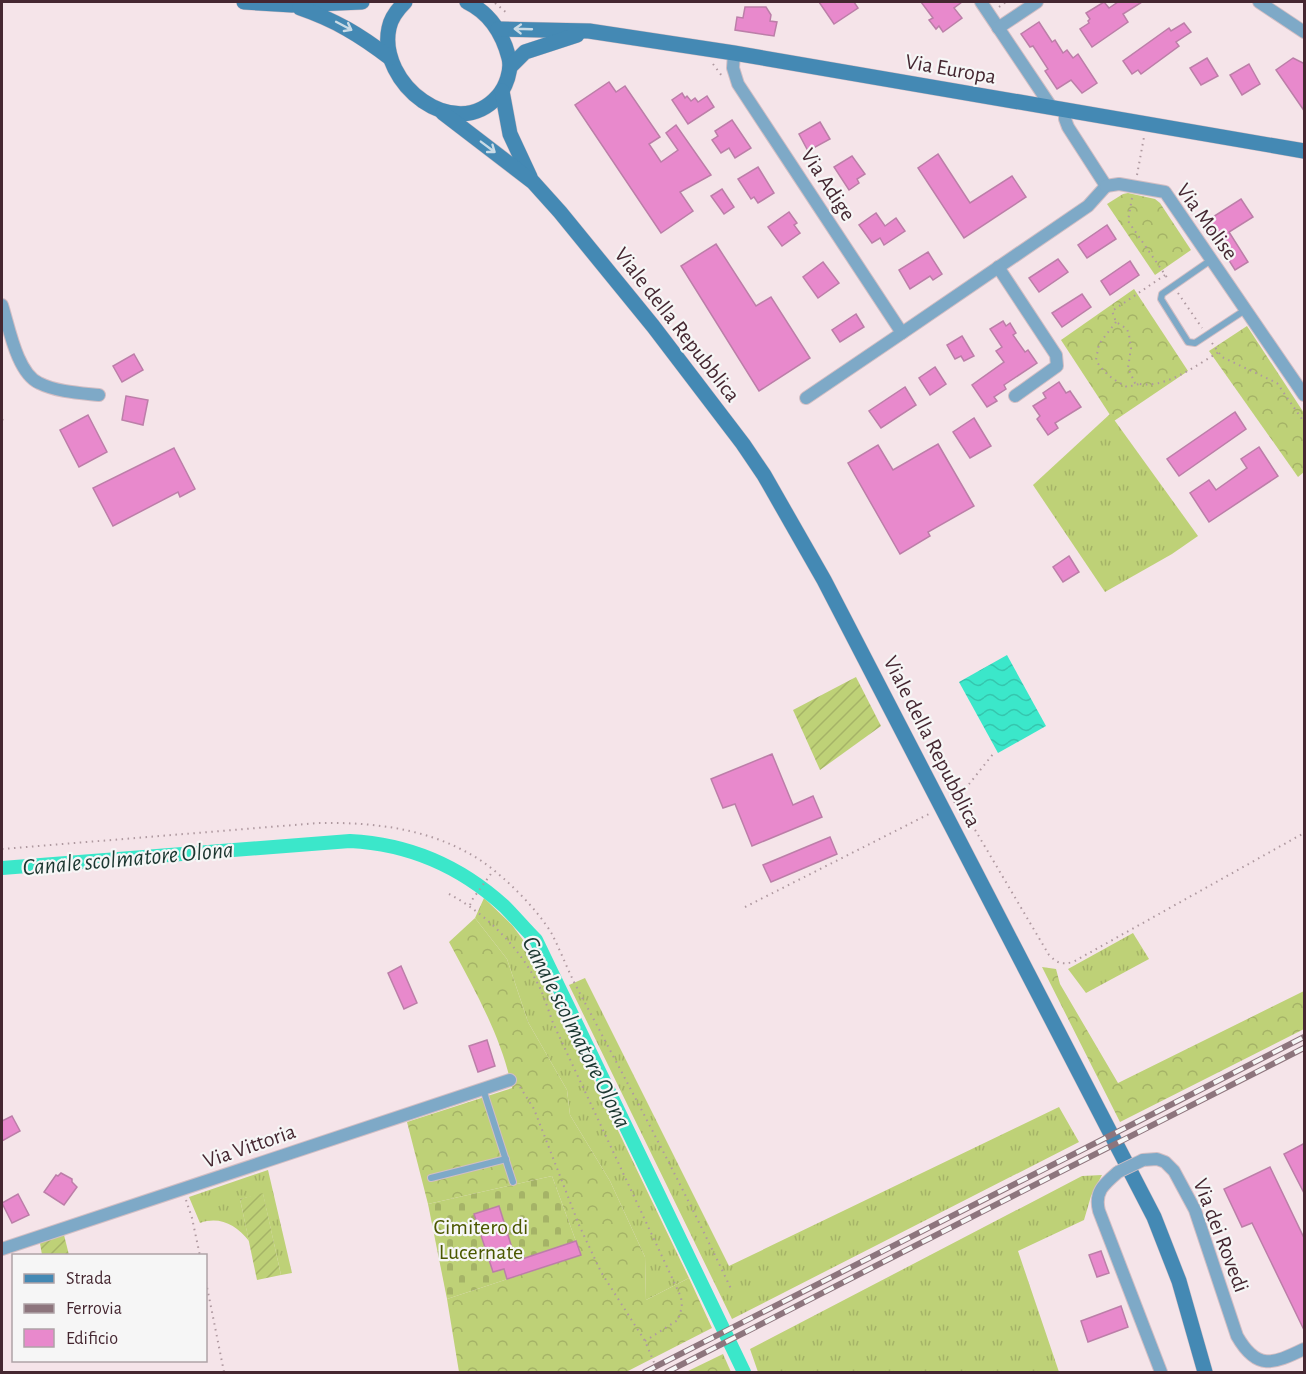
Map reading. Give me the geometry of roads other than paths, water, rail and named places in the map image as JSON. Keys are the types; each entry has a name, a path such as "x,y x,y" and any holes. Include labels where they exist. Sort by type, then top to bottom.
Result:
{"street":[{"path":"244,2 292,5 362,2"},
{"path":"390,58 387,39 389,26 396,12 405,2"},
{"path":"467,2 493,23"},
{"path":"443,113 464,114 482,110 492,104 502,91 511,66 506,44 493,23 488,2"},
{"path":"807,398 1088,206 1106,186 1059,109 981,2"},
{"path":"998,28 1037,2"},
{"path":"1259,2 1305,32"},
{"path":"292,5 338,23 358,34 390,58"},
{"name":"Via Europa","path":"493,23 589,31 734,53 1305,151"},
{"name":"Via Europa","path":"511,66 525,52 589,31"},
{"name":"Via Adige","path":"734,53 733,68 738,84 902,333"},
{"name":"Viale della Repubblica","path":"390,58 398,74 425,103 443,113 533,182 560,212 652,326 743,444 764,475 947,804 1154,1217 1179,1281 1205,1372"},
{"name":"Viale della Repubblica","path":"502,91 510,134 533,182"},
{"name":"Via Molise","path":"1106,186 1119,184 1165,192 1305,395"},
{"path":"998,267 1056,355 1057,366 1015,396"},
{"path":"2,305 22,365 29,376 41,384 99,396"},
{"name":"Via Vittoria","path":"3,1245 181,1190 510,1080"},
{"name":"Via dei Rovedi","path":"1161,1372 1096,1202 1098,1192 1105,1183 1118,1172 1143,1160 1157,1159 1165,1162 1174,1171 1196,1210 1237,1336 1250,1355 1257,1359 1263,1367 1305,1349"}],"lane":[{"path":"1212,260 1162,294 1161,299 1188,342 1195,343 1246,309"},
{"path":"483,1089 513,1182"},
{"path":"431,1178 506,1159"}],"water":[{"path":"1007,655 1046,726 998,753 959,682"}],"waterway":[{"name":"Canale scolmatore Olona","path":"2,868 350,841 372,843 413,852 470,879 504,906 536,940 744,1372"}],"railway":[{"path":"645,1372 1304,1037"},
{"path":"667,1372 1304,1048"}],"park label":[{"name":"Cimitero di Lucernate","path":"481,1238"}]}
